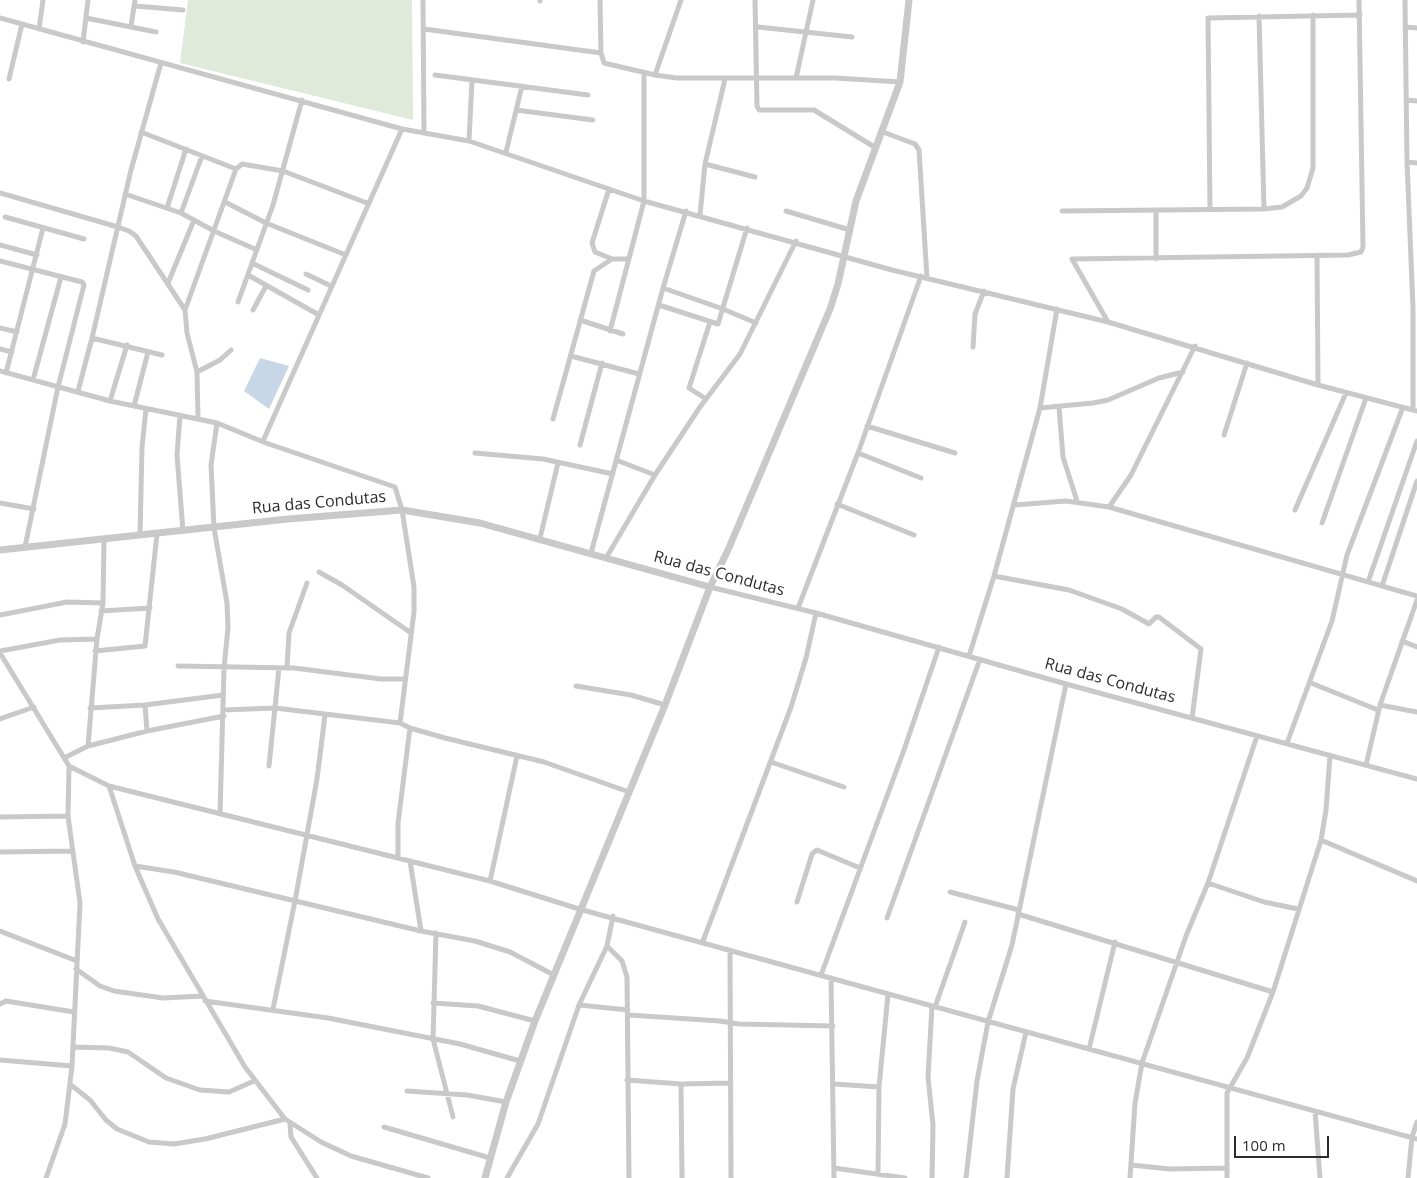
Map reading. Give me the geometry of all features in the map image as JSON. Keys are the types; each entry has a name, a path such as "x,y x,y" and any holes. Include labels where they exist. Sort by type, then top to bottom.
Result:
{"street":[{"path":"39,29 43,0"},
{"path":"83,42 88,0"},
{"path":"423,0 424,133"},
{"path":"600,0 601,53 604,62 644,73 698,79 796,78 900,82"},
{"path":"655,75 681,0"},
{"path":"755,0 758,27 757,106 759,110 814,110 876,148"},
{"path":"796,78 813,0"},
{"path":"485,1178 506,1102 535,1020 666,705 710,587 728,550 823,328 838,284 861,186 883,132 900,82 910,0"},
{"path":"1108,322 1072,259 1357,254 1363,247 1360,0"},
{"path":"0,18 402,129 469,140 644,200 924,277 1108,322 1195,346 1318,385 1415,411 1414,246 1407,162 1405,0"},
{"path":"131,26 135,3 183,10"},
{"path":"1062,211 1264,209 1282,207 1292,203 1307,188 1313,168 1312,15"},
{"path":"1210,209 1207,21 1213,16 1360,15"},
{"path":"1259,16 1264,209"},
{"path":"86,18 156,32"},
{"path":"9,79 22,24"},
{"path":"758,27 807,30 852,36"},
{"path":"1405,27 1417,28"},
{"path":"424,29 601,53"},
{"path":"78,391 125,194 161,63"},
{"path":"610,331 644,200 644,73"},
{"path":"435,75 588,95"},
{"path":"700,215 705,164 725,79"},
{"path":"469,140 472,80"},
{"path":"506,152 522,86"},
{"path":"238,302 283,171 302,100"},
{"path":"1406,100 1417,100"},
{"path":"516,110 593,120"},
{"path":"263,441 346,255 367,203 402,129"},
{"path":"141,132 236,169"},
{"path":"798,608 924,277 919,150 915,144 883,132"},
{"path":"166,208 186,149"},
{"path":"181,213 202,156"},
{"path":"1407,162 1417,162"},
{"path":"198,418 197,372 187,333 185,310 236,169 242,164 283,171 367,203"},
{"path":"705,164 755,177"},
{"path":"609,189 592,243 595,252 612,260 629,260"},
{"path":"0,193 129,231 136,236 185,310"},
{"path":"125,194 181,213 214,231 257,250"},
{"path":"225,202 266,223 346,255"},
{"path":"1156,210 1156,259"},
{"path":"786,211 850,230"},
{"path":"591,553 639,374 686,212"},
{"path":"5,217 84,239"},
{"path":"168,283 194,220"},
{"path":"6,373 43,228"},
{"path":"659,304 716,324 719,322 747,228"},
{"path":"606,558 655,475 706,399 740,354 796,241"},
{"path":"0,245 37,255"},
{"path":"1317,255 1318,385"},
{"path":"553,419 594,271 612,260"},
{"path":"0,261 61,276 82,282 84,285 58,387 25,547"},
{"path":"252,263 308,290"},
{"path":"306,274 331,286"},
{"path":"248,275 319,315"},
{"path":"33,380 61,276"},
{"path":"254,310 266,286"},
{"path":"663,288 756,323"},
{"path":"973,347 975,314 984,291"},
{"path":"969,656 994,576 1040,408 1057,309"},
{"path":"580,320 623,334"},
{"path":"706,399 689,388 710,322"},
{"path":"0,328 17,332"},
{"path":"92,338 162,355"},
{"path":"110,401 127,345"},
{"path":"1109,507 1131,475 1195,346"},
{"path":"0,349 12,352"},
{"path":"197,372 213,365 231,350"},
{"path":"134,406 148,352"},
{"path":"571,356 639,374"},
{"path":"1224,434 1247,363"},
{"path":"580,445 602,364"},
{"path":"0,371 110,401 216,423 393,485 396,488 402,510 414,587 411,633 400,723"},
{"path":"1040,408 1108,400 1159,378 1183,372"},
{"path":"1296,510 1346,393"},
{"path":"1322,523 1366,398"},
{"path":"1059,407 1063,457 1077,502"},
{"path":"1287,743 1311,683 1332,621 1360,519 1403,407"},
{"path":"140,535 142,447 146,409"},
{"path":"180,415 177,455 184,531"},
{"path":"216,423 211,466 214,528 228,616 224,668 220,814"},
{"path":"867,426 955,454"},
{"path":"1368,582 1417,441"},
{"path":"475,452 520,456 612,474"},
{"path":"858,453 921,478"},
{"path":"616,460 655,475"},
{"path":"540,538 558,463"},
{"path":"1382,586 1417,482"},
{"path":"1014,505 1057,501 1109,507 1417,596"},
{"path":"0,503 34,509"},
{"path":"837,504 914,535"},
{"name":"Rua das Condutas","path":"0,550 356,512 402,510 442,515 540,538 710,587 798,608 1066,684 1417,779"},
{"path":"96,651 146,646 157,534"},
{"path":"88,746 96,639 103,603 104,539"},
{"path":"319,572 342,585 411,633"},
{"path":"994,576 1068,590 1122,609 1149,624 1156,617 1159,617 1201,649 1192,718"},
{"path":"287,667 289,633 306,583"},
{"path":"1366,765 1379,708 1417,600"},
{"path":"0,615 67,602 103,603"},
{"path":"101,611 150,608"},
{"path":"704,941 771,762 803,669 816,613"},
{"path":"96,639 60,640 0,652 70,766 88,778 109,786 490,881 580,909 613,916 988,1022 1414,1138"},
{"path":"1402,641 1417,647"},
{"path":"821,975 904,750 939,647"},
{"path":"887,918 980,659"},
{"path":"178,666 224,668 287,667 381,679 404,679"},
{"path":"269,766 279,668"},
{"path":"1311,683 1379,708 1417,712"},
{"path":"966,1178 977,1081 988,1022 1012,945 1066,684"},
{"path":"576,686 631,695 666,705"},
{"path":"90,708 145,705 223,695"},
{"path":"145,705 147,731"},
{"path":"0,719 34,707"},
{"path":"64,758 88,746 147,731 224,713 274,708 400,723 410,728 590,776 629,792"},
{"path":"273,1009 295,901 325,715"},
{"path":"398,857 398,823 410,728"},
{"path":"1130,1178 1136,1096 1142,1063 1208,882 1257,736"},
{"path":"1228,1178 1226,1098 1230,1087 1247,1058 1274,992 1298,909 1321,840 1326,810 1330,755"},
{"path":"490,881 517,756"},
{"path":"771,762 844,787"},
{"path":"46,1178 65,1124 71,1086 80,902 71,851 68,816 67,784 70,766"},
{"path":"109,786 135,866 158,919 254,1081 285,1120 351,1156 428,1178"},
{"path":"0,817 68,816"},
{"path":"1321,840 1417,881"},
{"path":"797,902 812,854 817,850 860,868"},
{"path":"0,852 71,851"},
{"path":"410,860 421,931"},
{"path":"135,866 174,872 421,931 475,941 510,952 554,975"},
{"path":"1208,882 1264,902 1298,909"},
{"path":"950,892 1274,992"},
{"path":"508,1178 538,1124 579,1005 608,946 613,916"},
{"path":"932,1178 933,1125 928,1072 933,1006 965,922"},
{"path":"0,931 77,961"},
{"path":"436,934 433,1039 453,1117"},
{"path":"1089,1049 1115,942"},
{"path":"608,946 626,969 629,1178"},
{"path":"730,950 731,1178"},
{"path":"76,969 100,986 114,990 163,998 204,998 273,1009 433,1039 520,1061"},
{"path":"831,978 834,1178"},
{"path":"881,1175 879,1087 888,994"},
{"path":"0,1004 6,1001 74,1012"},
{"path":"433,1003 491,1008 535,1020"},
{"path":"579,1005 730,1023 833,1026"},
{"path":"1007,1178 1013,1089 1026,1032"},
{"path":"73,1046 109,1048 128,1052 166,1078 200,1090 229,1092 254,1081"},
{"path":"0,1060 72,1066"},
{"path":"627,1080 681,1084 730,1083"},
{"path":"681,1084 682,1178"},
{"path":"834,1084 879,1087"},
{"path":"71,1086 90,1100 117,1129 149,1142 174,1144 285,1120"},
{"path":"407,1091 467,1095 506,1102"},
{"path":"1315,1111 1320,1178"},
{"path":"1408,1178 1417,1122"},
{"path":"290,1124 291,1137 317,1178"},
{"path":"384,1127 490,1158"},
{"path":"1131,1165 1177,1169 1227,1168"},
{"path":"834,1168 905,1178"}],"green space":[{"path":"188,0 412,0 413,120 180,63"}],"water":[{"path":"260,358 289,366 269,409 244,391"}]}
